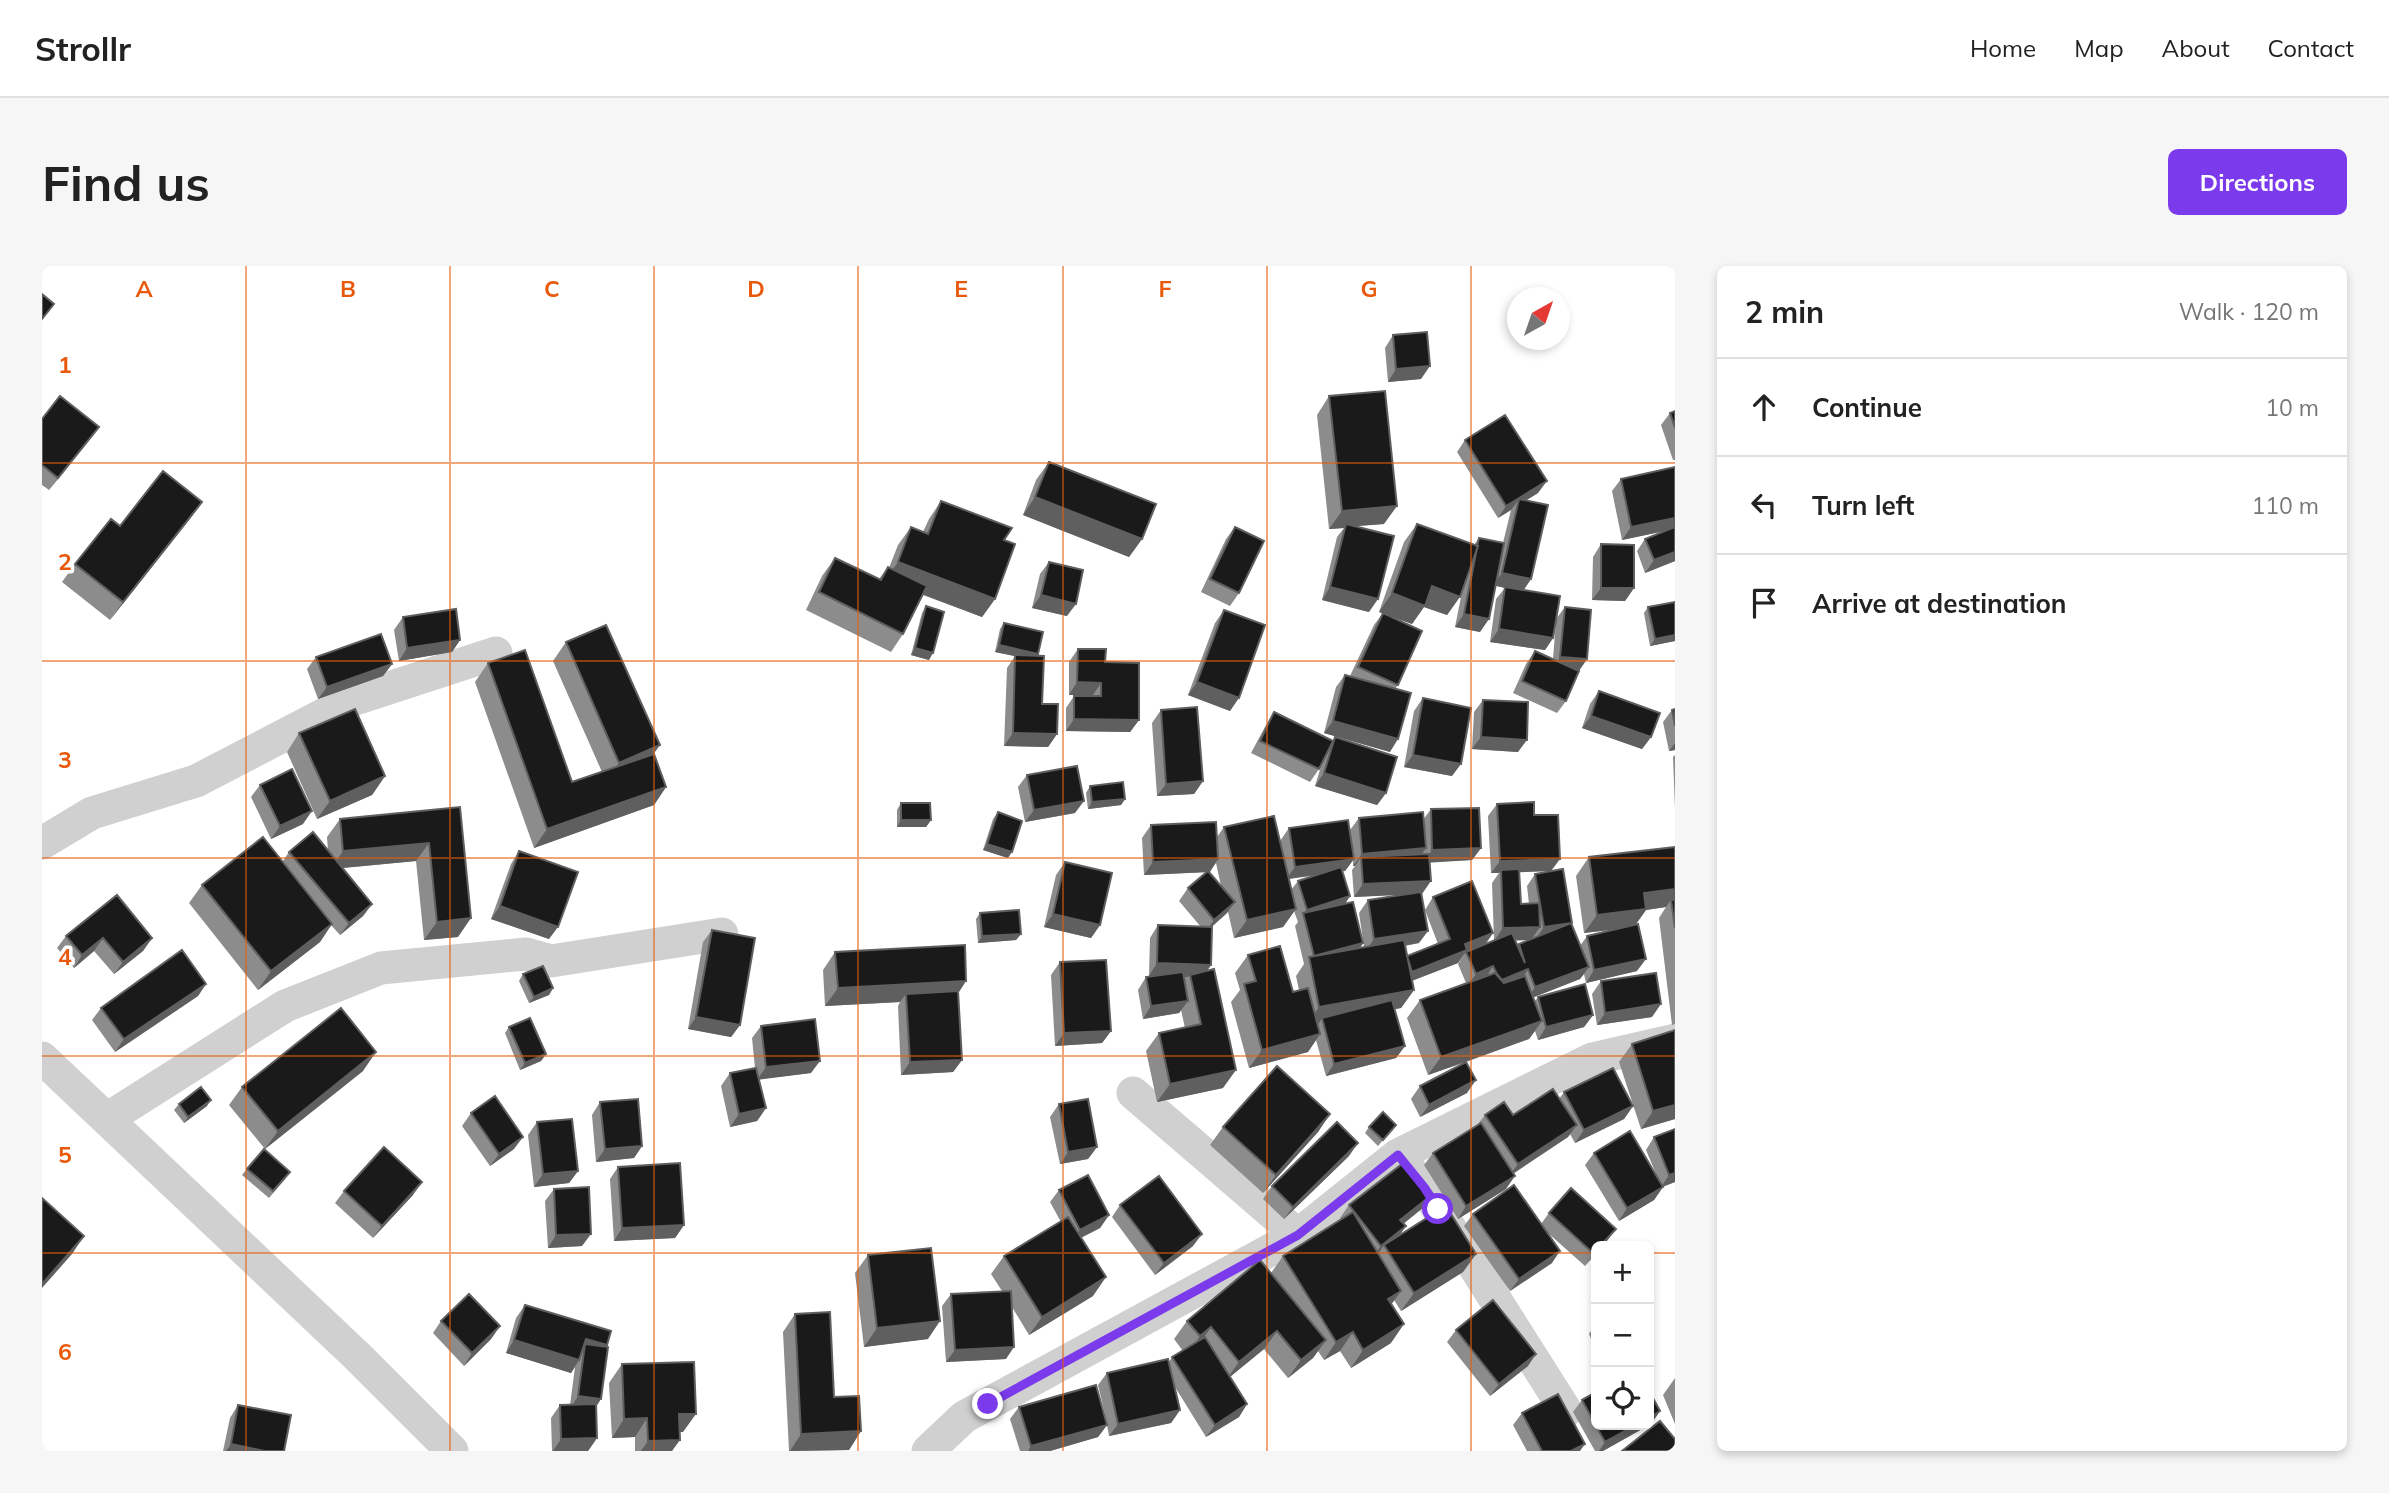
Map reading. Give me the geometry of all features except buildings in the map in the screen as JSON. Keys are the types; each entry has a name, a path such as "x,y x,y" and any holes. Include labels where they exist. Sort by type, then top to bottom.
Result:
{"street":[{"path":"42,843 92,813 196,781 352,700 496,653"},
{"path":"107,1119 285,1006 381,968 526,954 551,961 722,933"},
{"path":"928,1451 964,1417 1298,1235 1398,1155 1592,1059 1675,1040"},
{"path":"42,1058 357,1356 452,1451"},
{"path":"1133,1093 1298,1235"},
{"path":"1398,1155 1424,1187 1566,1411"}],"route":[{"path":"988,1404 1298,1235 1398,1155 1438,1209"}]}
